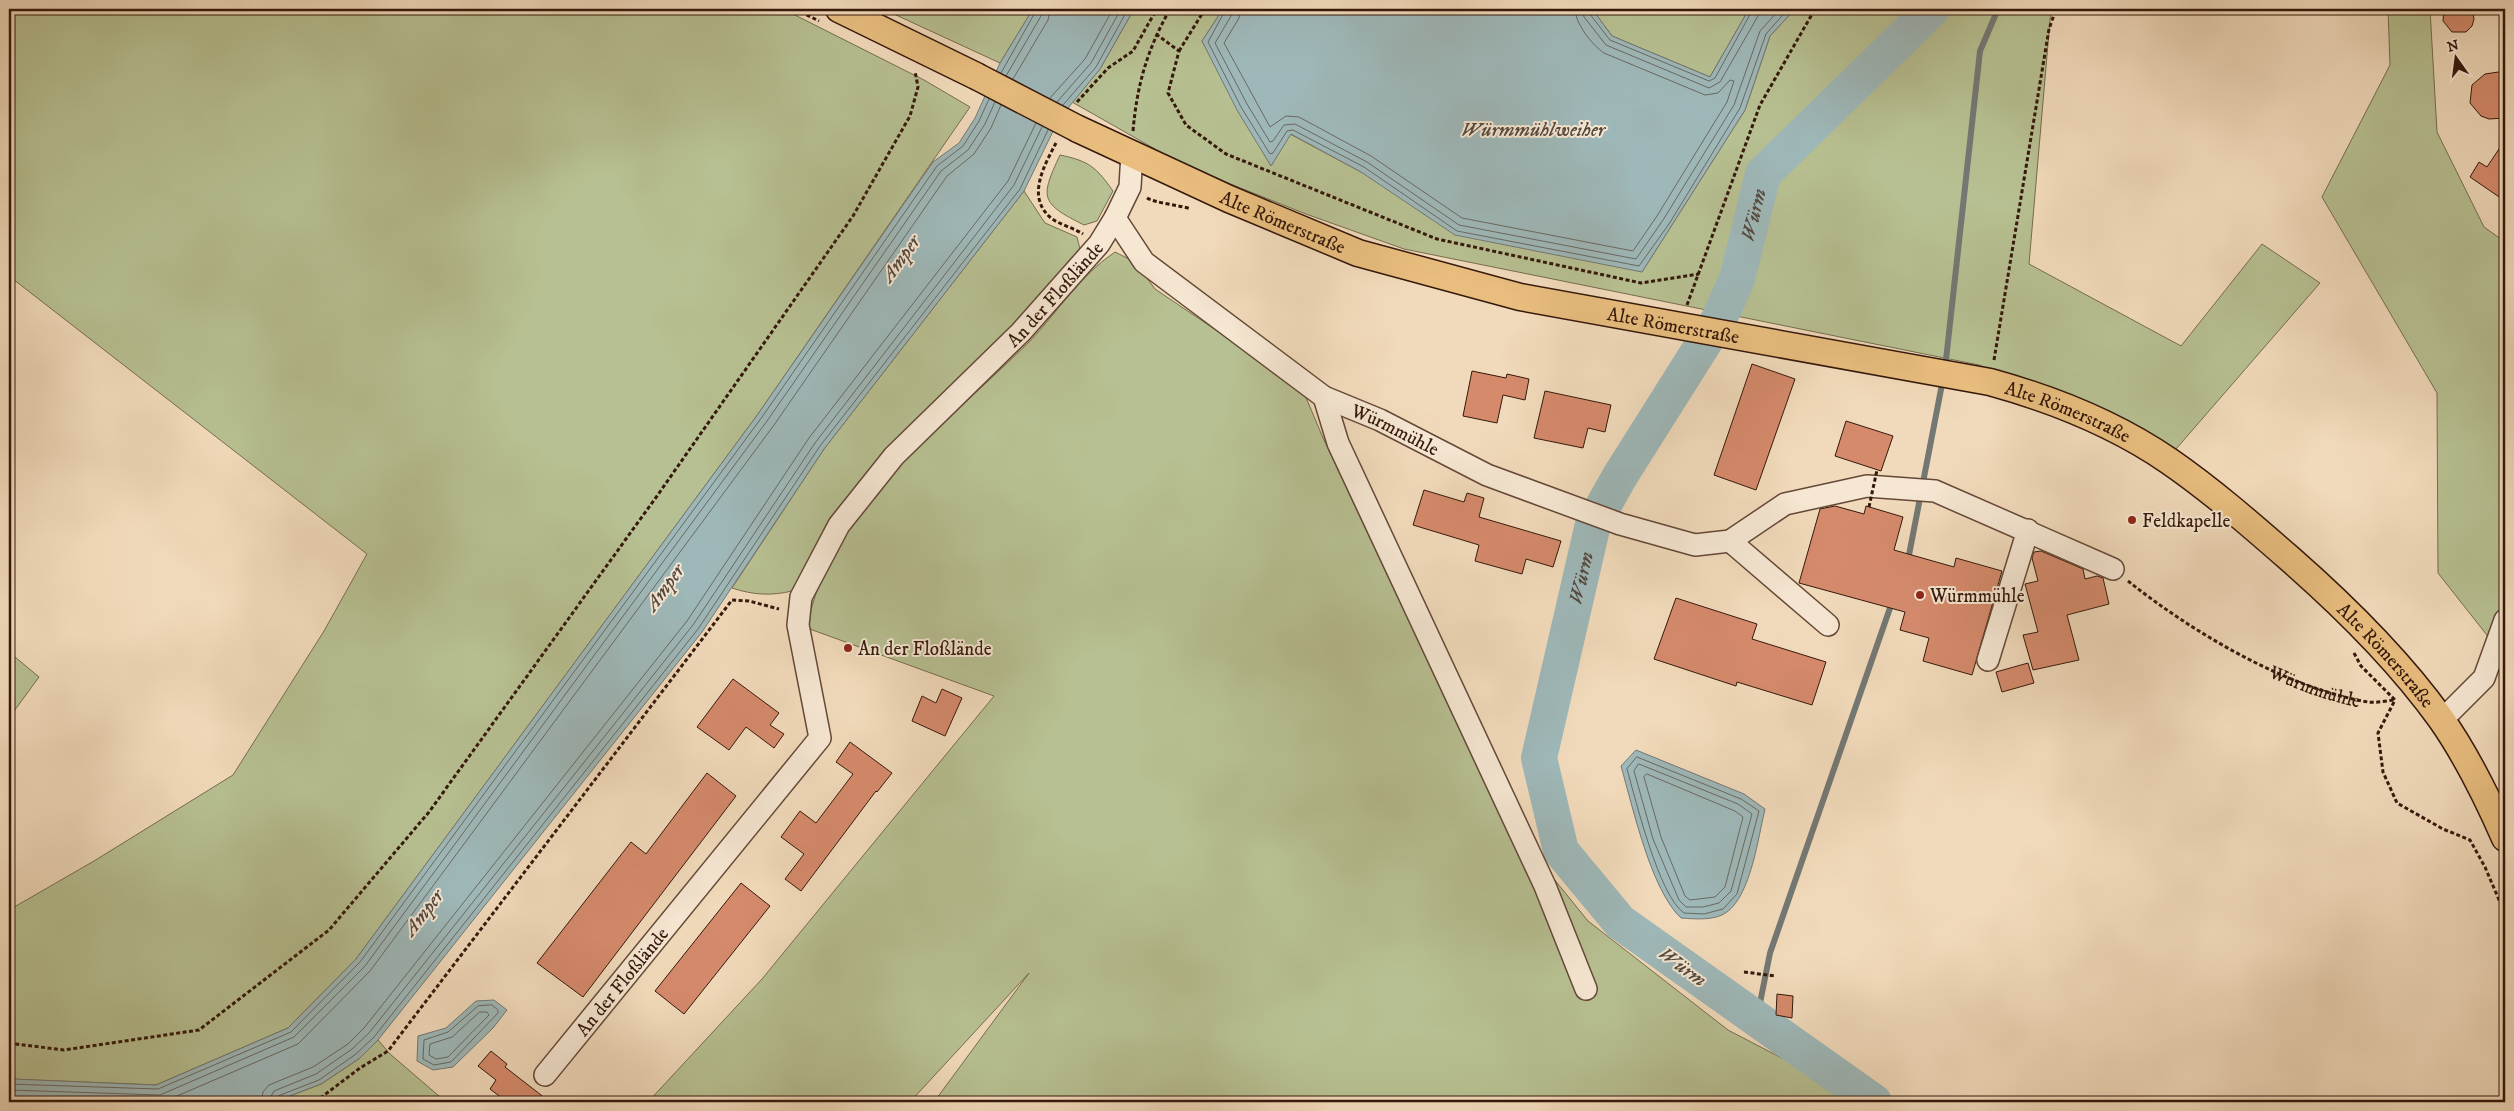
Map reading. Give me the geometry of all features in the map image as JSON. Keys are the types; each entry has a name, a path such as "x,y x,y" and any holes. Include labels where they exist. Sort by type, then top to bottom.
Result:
{"main road":[{"name":"Alte Römerstraße","path":"839,9 976,76 1078,129 1230,199 1358,253 1520,296 1680,327 1990,382 2035,395 2101,422 2168,460 2238,513 2330,593 2376,640 2421,692 2442,720 2481,787 2503,830"}],"street":[{"name":"An der Floßlände","path":"545,1075 820,738 798,625 801,597 839,525 894,456 1021,332 1098,244 1115,218 1130,187 1132,153"},
{"name":"Würmmühle","path":"1115,218 1144,262 1324,397 1380,420 1487,475 1620,524 1695,545 1730,541 1785,504 1867,486 1935,491 2028,530 2113,569"},
{"path":"1324,397 1338,443 1545,886 1586,989"},
{"path":"1988,660 2028,530"},
{"path":"1730,541 1828,625"},
{"name":"Alte Römerstraße","path":"2442,720 2484,678 2505,620"}],"path":[{"path":"1108,68 1133,51 1155,12 1160,9"},
{"path":"1132,153 1136,94 1156,34 1170,9"},
{"path":"1205,9 1179,51 1168,93 1186,125 1226,154 1437,239 1641,283 1698,274"},
{"path":"1680,327 1760,105 1815,9"},
{"path":"1990,382 2008,285 2049,29 2056,9"},
{"path":"1156,34 1179,51"},
{"path":"9,1046 16,1044 64,1050 199,1030 329,930 429,812 658,496 853,216 910,116 918,87 914,66"},
{"path":"1044,168 1038,185 1040,204 1052,219 1081,232 1098,244"},
{"path":"1869,507 1876,470"},
{"name":"Würmmühle","path":"2113,569 2166,612 2286,679 2369,703 2395,700 2421,692"},
{"path":"315,1102 360,1068 388,1051 732,600 749,601 799,615"},
{"path":"2352,649 2361,666 2395,700 2378,733 2383,772 2397,803 2442,829 2470,840 2485,867 2505,914"},
{"path":"1744,972 1774,976"}],"green space":[{"path":"9,9 783,9 924,80 970,107 758,414 356,959 288,1028 156,1085 9,1079 9,910 94,861 233,775 324,631 367,554 9,276"},
{"path":"883,9 1033,9 1000,63"},
{"path":"1134,9 1223,9 1202,41 1271,166 1290,134 1361,172 1642,272 1745,110 1770,36 1795,9 2051,9 2029,264 2181,346 2262,244 2320,283 2176,449 1979,365 1404,249 1306,214 1185,166 1072,102 1100,69"},
{"path":"1592,9 1749,9 1710,77 1612,36"},
{"path":"2388,9 2430,9 2437,132 2484,227 2505,242 2505,658 2438,573 2437,393 2322,197 2390,65"},
{"path":"1060,155 1091,166 1102,176 1113,191 1097,221 1084,225 1059,211 1048,198 1049,181"},
{"path":"1024,191 1045,223 1077,237 1080,249 1013,325 884,451 829,519 792,591 762,594 732,588 824,449"},
{"path":"1115,252 1135,262 1155,289 1302,388 1323,438 1498,810 1588,921 1728,1030 1866,1102 934,1102 1029,973 910,1102 648,1102 762,979 994,696 807,628 819,585 839,544 865,507 929,437 1040,331 1090,272"},
{"path":"9,652 39,677 9,718"},
{"path":"378,1040 390,1054 446,1102 274,1102 321,1084 360,1058"}],"water":[{"name":"Amper","path":"1033,9 1134,9 1100,69 1059,119 1024,191 824,449 702,632 378,1040 360,1058 321,1084 274,1102 9,1102 9,1079 156,1085 288,1028 356,959 758,414 933,162 959,143 975,118 1000,63"},
{"name":"Würmmühlweiher","path":"1223,9 1592,9 1612,36 1710,77 1749,9 1795,9 1770,36 1745,110 1642,272 1455,235 1361,172 1291,134 1271,166 1237,110 1202,41"},
{"path":"1636,750 1744,794 1765,809 1748,879 1735,904 1722,915 1705,919 1681,918 1670,905 1661,888 1644,847 1621,766"},
{"path":"494,1000 507,1010 493,1028 453,1067 433,1070 417,1061 418,1036 446,1028 476,1001"}],"building":[{"path":"2444,9 2472,9 2474,19 2472,26 2466,32 2452,32 2443,21"},
{"path":"2505,71 2505,118 2489,119 2481,116 2470,103 2472,85 2485,74"},
{"path":"2505,140 2505,201 2470,177 2479,162 2487,167"},
{"path":"1752,364 1795,379 1756,490 1714,475"},
{"path":"1472,371 1506,378 1507,374 1529,379 1525,400 1503,395 1497,423 1463,416"},
{"path":"1545,391 1611,405 1605,432 1588,428 1583,448 1534,438"},
{"path":"1846,421 1893,436 1881,471 1835,456"},
{"path":"1424,490 1464,502 1467,493 1484,498 1479,517 1561,541 1553,567 1526,559 1522,574 1475,561 1479,545 1413,525"},
{"name":"Würmmühle","path":"1835,506 1864,514 1866,506 1903,517 1894,550 1954,567 1956,558 2002,571 1972,675 1923,661 1929,638 1900,630 1905,612 1799,583 1820,509"},
{"path":"2041,551 2083,569 2085,579 2097,576 2103,578 2109,604 2067,615 2079,660 2033,670 2023,635 2038,632 2025,584 2038,581 2032,558 2034,552"},
{"path":"1676,598 1757,624 1752,639 1826,662 1812,705 1737,682 1736,686 1654,659"},
{"path":"2028,663 2034,683 2002,692 1996,672"},
{"path":"733,679 779,713 770,725 784,734 774,748 746,727 729,750 697,727"},
{"path":"942,689 962,698 945,736 912,721 922,696 936,703"},
{"path":"850,742 892,773 876,791 801,891 785,879 804,854 781,837 800,811 816,823 853,774 836,762"},
{"path":"707,773 736,796 583,997 537,963 631,842 646,854"},
{"path":"741,883 770,906 684,1014 655,991"},
{"path":"1777,994 1793,996 1792,1018 1776,1015"},
{"path":"491,1051 507,1064 505,1067 550,1102 507,1102 490,1089 496,1080 478,1066"}],"waterway":[{"name":"Würm","path":"1874,1102 1620,922 1561,851 1539,758 1593,524 1620,476 1719,319 1737,279 1763,174 1932,9"},
{"path":"1945,369 1980,51 1998,9"},
{"path":"1909,555 1943,379"},
{"path":"1757,1018 1770,953 1890,608"}],"place":[{"name":"Feldkapelle","path":"2132,520"},
{"name":"Würmmühle","path":"1920,595"},
{"name":"An der Floßlände","path":"848,648"}]}
